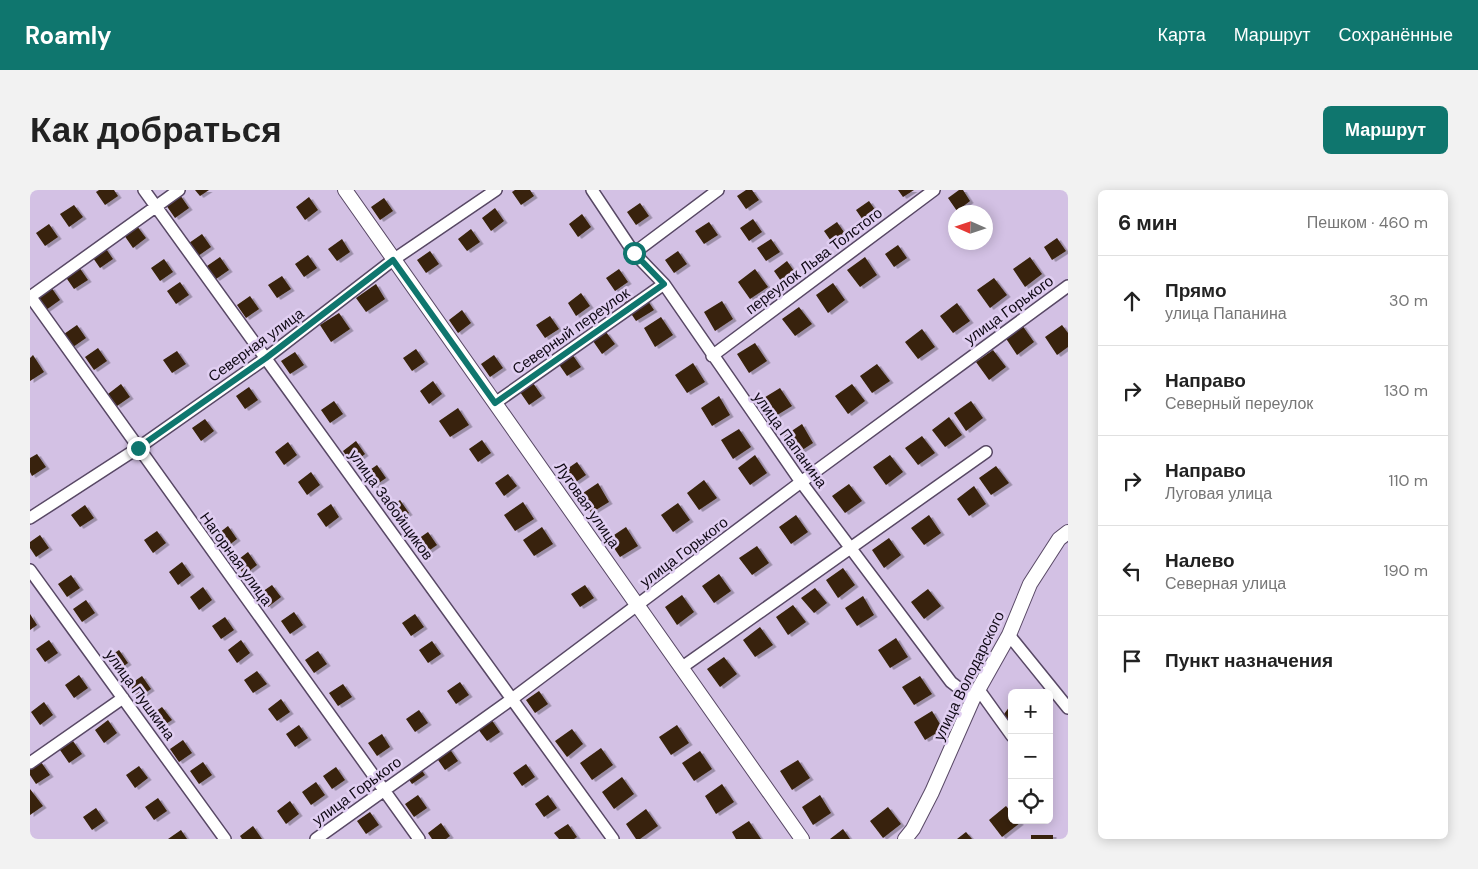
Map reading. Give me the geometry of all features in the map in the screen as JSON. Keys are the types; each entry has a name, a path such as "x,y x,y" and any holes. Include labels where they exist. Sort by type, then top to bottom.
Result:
{"main road":[{"name":"Луговая улица","path":"344,190 802,839"},
{"name":"улица Володарского","path":"905,839 914,829 976,695 1009,635 1030,584 1059,539 1068,532"}],"street":[{"name":"улица Забойщиков","path":"144,190 613,839"},
{"path":"30,296 179,190"},
{"name":"Северная улица","path":"30,518 138,448 266,358 393,260 496,190"},
{"name":"улица Папанина","path":"592,190 634,253 664,284 801,482 951,682 976,695 1010,734"},
{"path":"634,253 718,190"},
{"name":"переулок Льва Толстого","path":"712,356 934,190"},
{"name":"Северный переулок","path":"495,403 664,284"},
{"name":"улица Горького","path":"316,839 512,698 1068,286"},
{"name":"Нагорная улица","path":"30,296 419,839"},
{"path":"681,668 986,452"},
{"name":"улица Пушкина","path":"30,570 225,839"},
{"path":"1009,635 1068,708"},
{"path":"30,763 123,698"}],"building":[{"path":"99,190 114,190 118,196 105,205 96,192"},
{"path":"195,190 209,190 200,196"},
{"path":"515,190 530,190 534,196 521,205 512,192"},
{"path":"746,190 752,190 759,200 746,209 737,196"},
{"path":"898,190 914,190 903,197"},
{"path":"959,190 963,190 970,201 965,205 953,205 948,198"},
{"path":"180,195 189,208 175,218 166,205"},
{"path":"309,197 318,210 305,220 296,207"},
{"path":"384,198 393,211 380,220 371,207"},
{"path":"869,201 878,214 865,223 856,210"},
{"path":"640,203 649,216 636,225 627,212"},
{"path":"74,205 83,217 69,227 60,214"},
{"path":"495,208 504,221 491,231 482,218"},
{"path":"582,214 591,227 578,237 569,224"},
{"path":"753,219 762,232 749,241 740,228"},
{"path":"709,222 718,235 704,244 695,231"},
{"path":"837,222 846,235 833,244 824,231"},
{"path":"49,224 58,237 45,246 36,233"},
{"path":"137,226 146,238 133,248 124,235"},
{"path":"471,229 480,242 467,251 458,239"},
{"path":"202,234 211,247 198,256 189,243"},
{"path":"1057,238 1066,251 1052,260 1044,247"},
{"path":"342,239 350,252 337,261 328,249"},
{"path":"771,239 780,252 766,261 757,248"},
{"path":"898,245 907,258 894,267 885,254"},
{"path":"104,246 113,259 100,268 91,255"},
{"path":"430,251 439,264 426,273 417,260"},
{"path":"678,251 687,264 674,273 665,260"},
{"path":"308,255 317,268 304,277 295,264"},
{"path":"220,257 229,270 216,279 207,266"},
{"path":"865,257 877,275 860,287 847,270"},
{"path":"1030,257 1042,274 1025,287 1013,269"},
{"path":"164,259 173,272 160,281 151,268"},
{"path":"787,261 796,274 783,284 774,271"},
{"path":"79,267 88,280 74,289 65,276"},
{"path":"619,269 628,282 615,291 606,278"},
{"path":"755,269 768,287 750,299 738,282"},
{"path":"282,276 291,289 277,298 268,285"},
{"path":"994,278 1007,295 990,308 977,290"},
{"path":"180,282 189,295 176,304 167,291"},
{"path":"833,283 845,300 828,313 816,295"},
{"path":"376,284 385,299 366,312 356,298"},
{"path":"51,287 60,300 46,310 37,297"},
{"path":"642,292 654,310 636,321 624,303"},
{"path":"581,293 590,306 576,316 568,303"},
{"path":"250,296 259,309 246,318 237,305"},
{"path":"722,301 733,319 715,331 704,312"},
{"path":"957,303 970,321 953,333 940,316"},
{"path":"799,307 812,324 795,336 782,319"},
{"path":"462,310 471,323 458,333 449,320"},
{"path":"339,313 350,329 331,342 320,325"},
{"path":"550,316 559,329 545,338 536,325"},
{"path":"661,317 673,335 655,347 644,328"},
{"path":"77,325 86,338 73,347 64,334"},
{"path":"1022,325 1034,342 1017,355 1005,337"},
{"path":"1062,325 1068,333 1068,347 1057,355 1045,337"},
{"path":"922,329 935,347 918,359 905,342"},
{"path":"606,332 615,344 602,354 593,341"},
{"path":"755,343 767,361 749,373 737,354"},
{"path":"98,348 107,361 94,370 85,357"},
{"path":"416,349 425,362 412,371 403,358"},
{"path":"993,350 1006,367 989,380 976,362"},
{"path":"177,351 186,364 172,373 163,360"},
{"path":"295,352 304,365 290,374 281,361"},
{"path":"572,354 581,367 567,376 558,363"},
{"path":"33,355 44,372 30,381 30,358"},
{"path":"494,355 503,368 490,377 481,364"},
{"path":"693,363 705,382 687,393 675,375"},
{"path":"877,364 890,381 872,393 860,376"},
{"path":"433,381 442,394 429,404 420,391"},
{"path":"533,383 542,396 529,405 520,392"},
{"path":"121,384 130,397 117,406 108,394"},
{"path":"852,384 865,401 848,414 835,396"},
{"path":"249,387 258,400 245,409 236,396"},
{"path":"780,388 792,406 774,417 762,399"},
{"path":"719,396 730,415 712,426 701,408"},
{"path":"334,401 343,414 330,423 321,410"},
{"path":"971,401 983,418 966,431 954,413"},
{"path":"458,408 469,425 450,437 439,421"},
{"path":"949,417 962,435 945,447 932,430"},
{"path":"205,419 214,431 201,441 192,428"},
{"path":"802,424 813,443 796,454 784,436"},
{"path":"739,429 751,447 733,459 721,440"},
{"path":"922,436 935,453 918,465 905,448"},
{"path":"482,440 491,453 478,462 469,449"},
{"path":"356,441 365,454 352,464 343,451"},
{"path":"288,442 297,455 284,465 275,452"},
{"path":"37,454 46,467 32,476 30,472 30,458"},
{"path":"755,455 767,473 750,485 738,468"},
{"path":"890,455 903,472 886,485 873,467"},
{"path":"577,462 586,475 573,484 564,471"},
{"path":"377,465 386,478 373,487 364,474"},
{"path":"996,466 1009,483 991,495 979,478"},
{"path":"311,472 320,485 307,495 298,482"},
{"path":"508,474 517,486 504,496 495,483"},
{"path":"704,480 717,498 699,510 687,493"},
{"path":"598,483 609,502 591,513 580,495"},
{"path":"849,484 862,501 845,513 832,496"},
{"path":"974,486 986,504 969,516 957,499"},
{"path":"400,500 409,513 396,522 387,509"},
{"path":"523,502 534,519 515,531 504,515"},
{"path":"678,503 690,520 673,532 661,515"},
{"path":"331,504 339,517 326,527 317,514"},
{"path":"85,505 94,518 80,527 71,515"},
{"path":"796,515 808,532 791,544 779,527"},
{"path":"929,515 941,533 924,545 911,528"},
{"path":"228,526 237,539 224,549 215,536"},
{"path":"542,527 553,544 534,556 523,540"},
{"path":"626,527 638,546 620,557 608,539"},
{"path":"157,531 166,543 153,553 144,540"},
{"path":"428,532 437,545 424,554 415,541"},
{"path":"40,535 49,548 36,557 30,548 30,542"},
{"path":"889,538 901,555 884,568 872,550"},
{"path":"757,546 769,563 752,575 739,558"},
{"path":"248,552 257,565 244,575 235,562"},
{"path":"182,562 191,575 178,585 169,572"},
{"path":"843,568 855,585 838,598 826,580"},
{"path":"719,574 731,591 714,603 702,586"},
{"path":"71,575 80,588 67,597 58,584"},
{"path":"272,585 281,597 268,607 259,594"},
{"path":"585,585 594,598 580,607 571,594"},
{"path":"203,587 212,600 199,610 190,597"},
{"path":"815,588 827,603 814,613 801,598"},
{"path":"928,589 941,606 924,619 911,602"},
{"path":"682,595 694,612 677,625 665,607"},
{"path":"863,596 874,615 857,626 845,608"},
{"path":"86,600 95,613 82,622 73,609"},
{"path":"793,605 806,622 788,635 776,617"},
{"path":"294,612 303,625 290,634 281,621"},
{"path":"30,614 37,625 30,630"},
{"path":"415,614 424,627 411,636 402,623"},
{"path":"225,617 234,630 221,639 212,626"},
{"path":"760,627 773,645 755,657 743,640"},
{"path":"896,638 908,657 890,668 878,650"},
{"path":"49,640 58,653 45,662 36,649"},
{"path":"241,640 250,653 237,663 228,650"},
{"path":"432,641 441,654 428,663 419,650"},
{"path":"119,650 128,663 115,672 106,659"},
{"path":"318,651 327,664 314,673 305,660"},
{"path":"724,657 737,674 720,687 707,669"},
{"path":"257,671 267,684 253,693 244,680"},
{"path":"79,675 88,688 74,698 65,685"},
{"path":"142,676 151,689 138,698 129,685"},
{"path":"920,676 932,694 914,705 902,687"},
{"path":"460,682 469,695 456,704 447,691"},
{"path":"343,684 352,697 338,706 329,693"},
{"path":"539,691 548,704 535,713 526,700"},
{"path":"281,699 290,712 277,721 268,709"},
{"path":"44,702 53,715 40,725 31,712"},
{"path":"162,707 172,720 158,729 149,716"},
{"path":"1008,709 1008,721 1002,717"},
{"path":"419,710 428,723 415,732 406,719"},
{"path":"932,711 943,729 925,740 914,722"},
{"path":"491,719 500,732 487,741 478,729"},
{"path":"108,720 117,733 104,743 95,730"},
{"path":"299,725 308,738 295,747 286,734"},
{"path":"677,725 689,743 671,755 659,737"},
{"path":"572,729 583,744 567,757 555,741"},
{"path":"382,734 390,747 377,756 368,743"},
{"path":"183,740 192,753 179,762 170,749"},
{"path":"73,741 82,754 69,763 60,750"},
{"path":"449,748 458,761 445,770 436,757"},
{"path":"601,748 613,765 592,780 580,763"},
{"path":"700,751 712,769 694,781 682,763"},
{"path":"798,760 810,778 792,790 780,771"},
{"path":"41,762 50,775 36,784 30,775 30,770"},
{"path":"203,762 212,775 199,784 190,771"},
{"path":"416,762 425,775 412,784 403,771"},
{"path":"526,764 535,777 522,786 513,773"},
{"path":"139,766 148,778 135,788 126,775"},
{"path":"336,767 345,780 332,789 323,776"},
{"path":"622,777 634,794 614,809 602,792"},
{"path":"316,782 325,795 311,805 302,792"},
{"path":"722,784 734,802 716,814 705,796"},
{"path":"30,789 43,806 30,815"},
{"path":"418,795 427,808 414,817 405,804"},
{"path":"548,795 557,808 544,817 535,804"},
{"path":"820,795 831,813 813,825 802,807"},
{"path":"158,798 167,811 154,820 145,807"},
{"path":"290,801 299,814 286,824 277,811"},
{"path":"1006,806 1008,808 1008,824 1019,824 1002,837 989,820"},
{"path":"888,807 901,824 883,838 870,821"},
{"path":"96,808 105,821 92,830 83,817"},
{"path":"646,809 658,826 640,839 636,839 626,824"},
{"path":"370,812 379,825 366,834 357,821"},
{"path":"749,821 761,839 736,839 732,832"},
{"path":"441,823 450,836 446,839 432,839 428,833"},
{"path":"568,824 577,837 574,839 559,839 554,833"},
{"path":"253,826 262,839 242,839 240,836"},
{"path":"843,829 850,839 830,839"},
{"path":"181,830 187,839 168,839"},
{"path":"966,832 972,839 957,839"},
{"path":"1031,835 1053,835 1053,839 1031,839"}],"route":[{"path":"138,448 266,358 393,260 495,403 664,284 634,253"}]}
